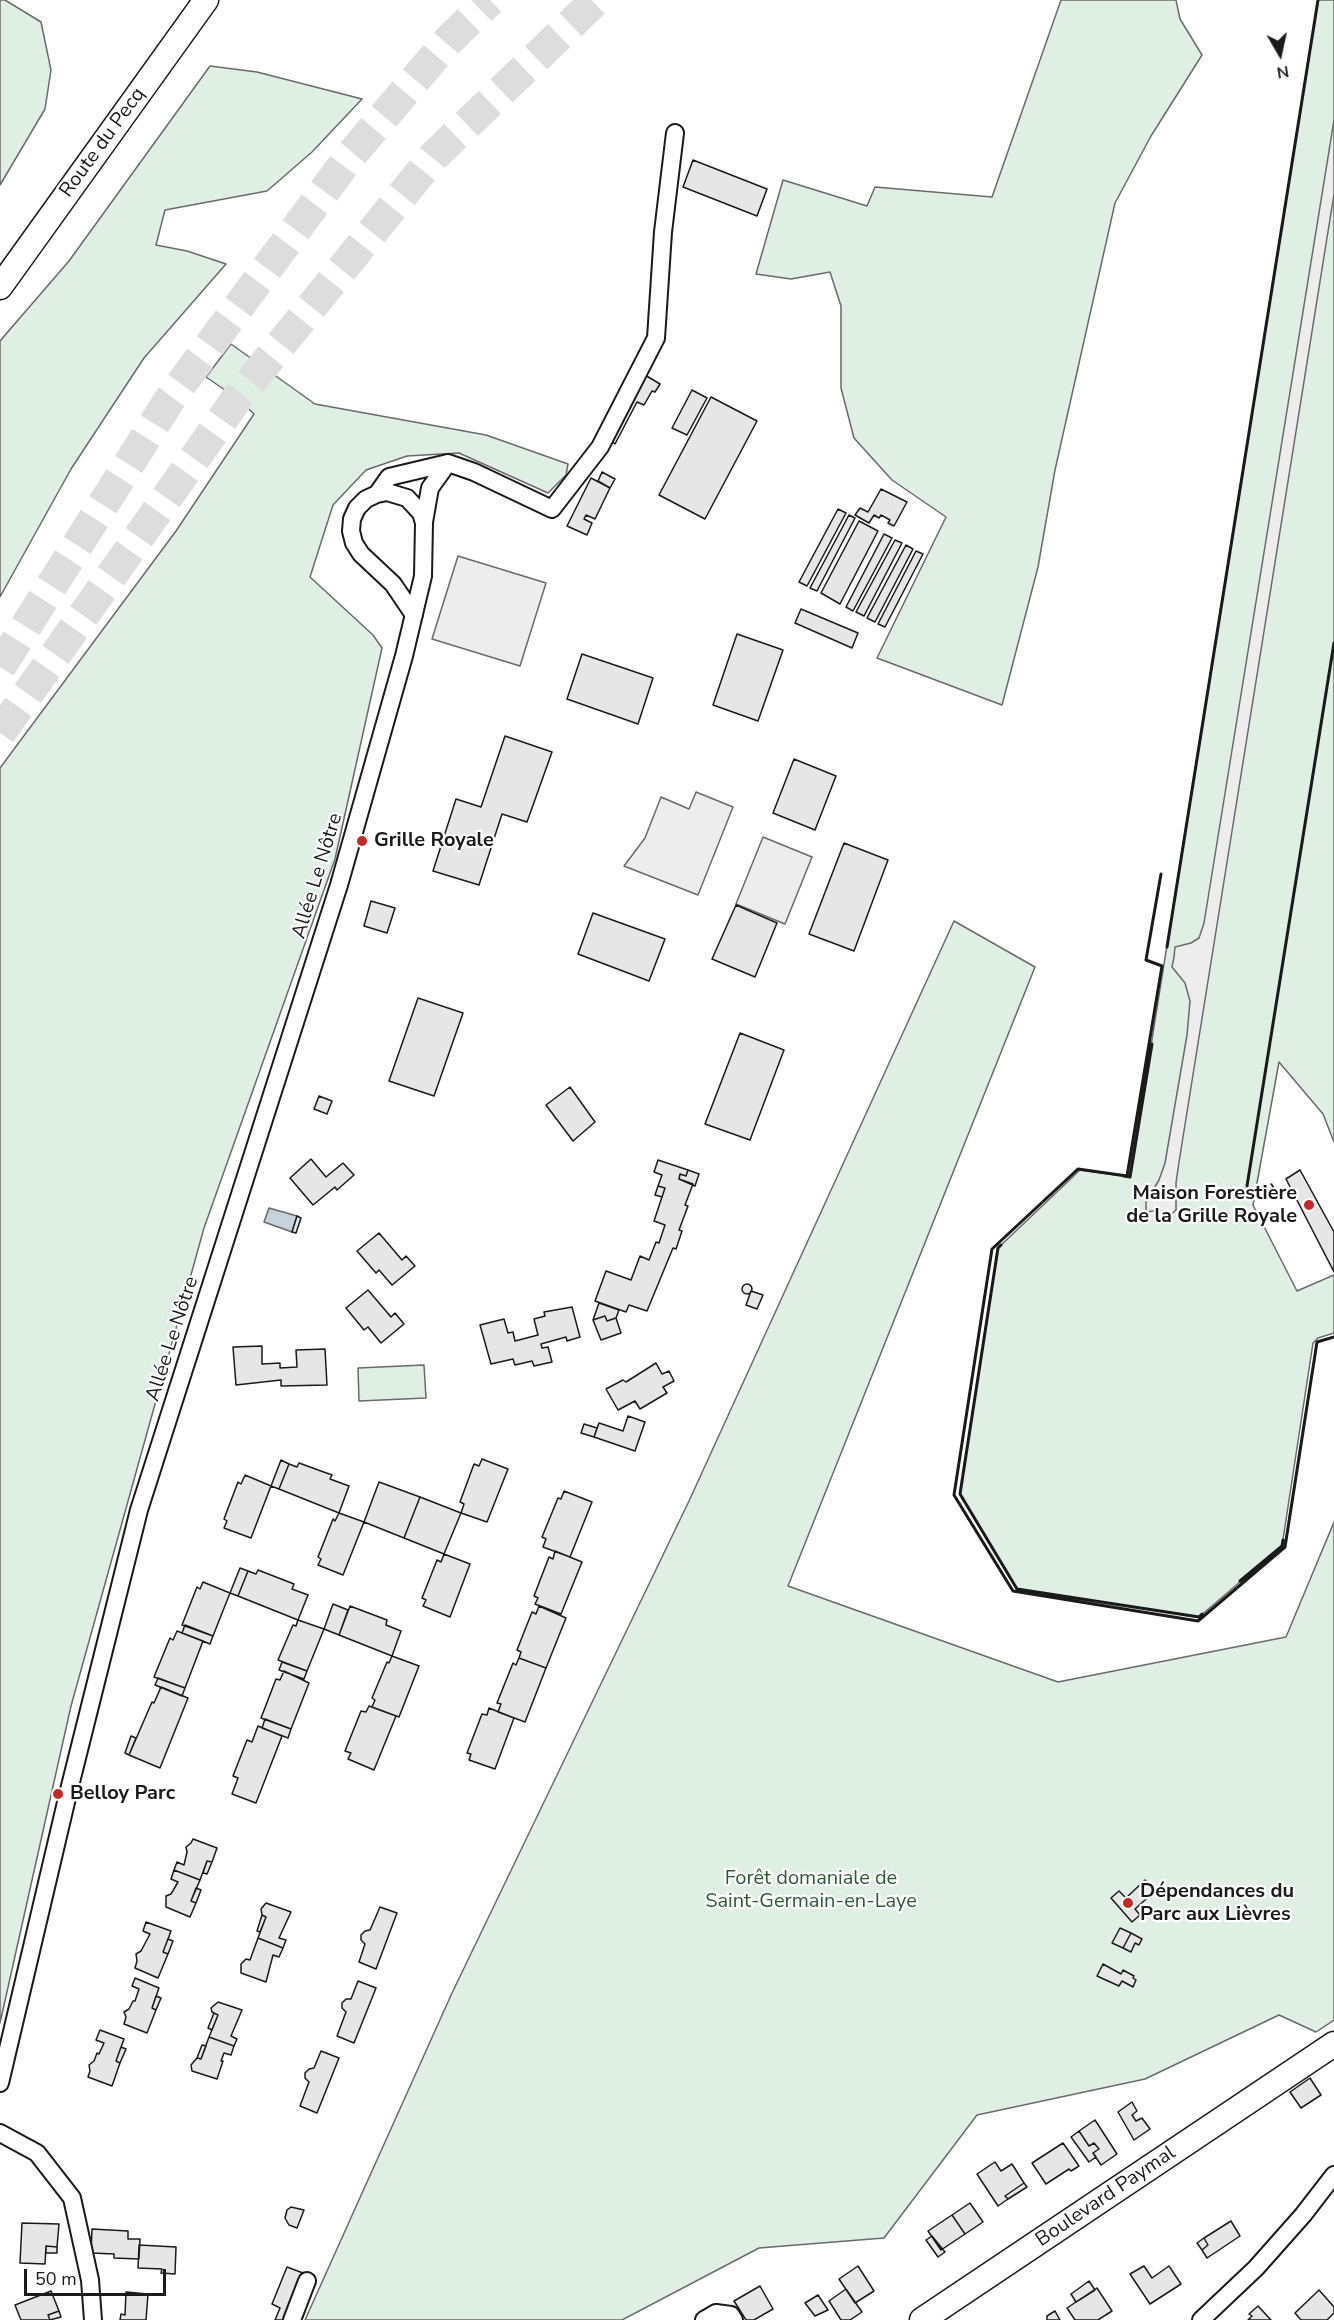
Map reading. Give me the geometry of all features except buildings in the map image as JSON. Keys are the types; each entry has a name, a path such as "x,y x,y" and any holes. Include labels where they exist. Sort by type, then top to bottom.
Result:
{"main road":[{"name":"Route du Pecq","path":"0,286 206,0"},
{"name":"Boulevard Paymal","path":"922,2320 1334,2044"}],"street":[{"path":"377,494 389,477 448,463 474,472 552,509 600,447 656,338 663,232 675,133"},
{"name":"Allée Le Nôtre","path":"0,2083 67,1798 139,1510 339,885 404,656 423,576 424,524 430,488 448,463"},
{"path":"414,615 393,584 361,554 354,543 351,531 352,519 361,504 377,494 387,492 407,498 421,513 424,524"},
{"path":"0,2133 37,2153 72,2198 90,2280 93,2320"},
{"path":"1201,2320 1256,2268 1303,2215 1334,2175"},
{"path":"292,2320 307,2281"},
{"path":"704,2320 716,2313 730,2315 734,2320"}],"green space":[{"path":"0,0 5,0 41,22 51,70 45,109 0,185"},
{"path":"1061,0 1176,0 1180,19 1202,55 1151,136 1115,203 1055,470 1038,567 1002,705 877,658 946,517 892,480 854,438 841,388 841,306 830,272 791,279 756,274 783,180 867,206 875,187 992,197"},
{"path":"1318,0 1334,0 1334,1142 1323,1114 1279,1062 1253,1205 1297,1291 1334,1275 1334,1333 1318,1338 1313,1343 1282,1546 1199,1617 1017,1589 960,1494 998,1248 1080,1170 1130,1177"},
{"path":"210,66 257,72 362,99 312,152 267,191 165,210 156,245 187,251 226,264 144,358 71,469 0,597 0,341 69,261"},
{"path":"231,344 315,404 486,435 568,464 566,475 548,493 459,453 407,456 366,470 333,505 310,577 373,635 382,648 335,859 204,1228 71,1706 0,2023 0,768 176,531 254,414 238,399 206,377"},
{"name":"Forêt domaniale de Saint-Germain-en-Laye","path":"954,921 1035,967 788,1586 1058,1682 1286,1637 1334,1522 1334,2020 1316,2032 1279,2015 1145,2079 977,2115 884,2238 759,2248 622,2320 305,2320 452,1993 689,1501"},
{"path":"424,1365 426,1398 359,1401 358,1368"}],"shaded area":[{"path":"1334,120 1334,194 1179,1162 1176,1210 1168,1217 1159,1210 1146,1212 1146,1202 1159,1180 1165,1163 1187,1035 1190,1001 1185,983 1172,967 1175,947 1191,943 1199,938 1204,923"},
{"path":"458,556 546,583 520,666 432,639"},
{"path":"696,792 733,807 698,895 624,866 645,838 661,797 689,809"},
{"path":"763,837 812,857 785,924 736,904"},
{"path":"269,1208 297,1216 292,1232 264,1222"}],"tunnel":[{"path":"0,667 170,399 351,155 448,41 490,0"},
{"path":"0,733 238,397 434,156 596,0"}],"wall":[{"path":"1167,947 1318,0"},
{"path":"1247,1186 1334,643"},
{"path":"1161,874 1146,960 1162,966 1127,1176 1078,1169 992,1249 954,1495 1013,1591 1198,1621 1285,1547 1317,1342 1334,1337"},
{"path":"1124,1176 1130,1177 1152,1044"},
{"path":"1001,1245 998,1248 960,1494 1017,1589 1199,1617 1202,1614"},
{"path":"1240,1581 1282,1546 1283,1540"}],"place":[{"name":"Grille Royale","path":"362,841"},
{"name":"Maison Forestière de la Grille Royale","path":"1309,1205"},
{"name":"Belloy Parc","path":"58,1794"},
{"name":"Dépendances du Parc aux Lièvres","path":"1128,1903"}]}
